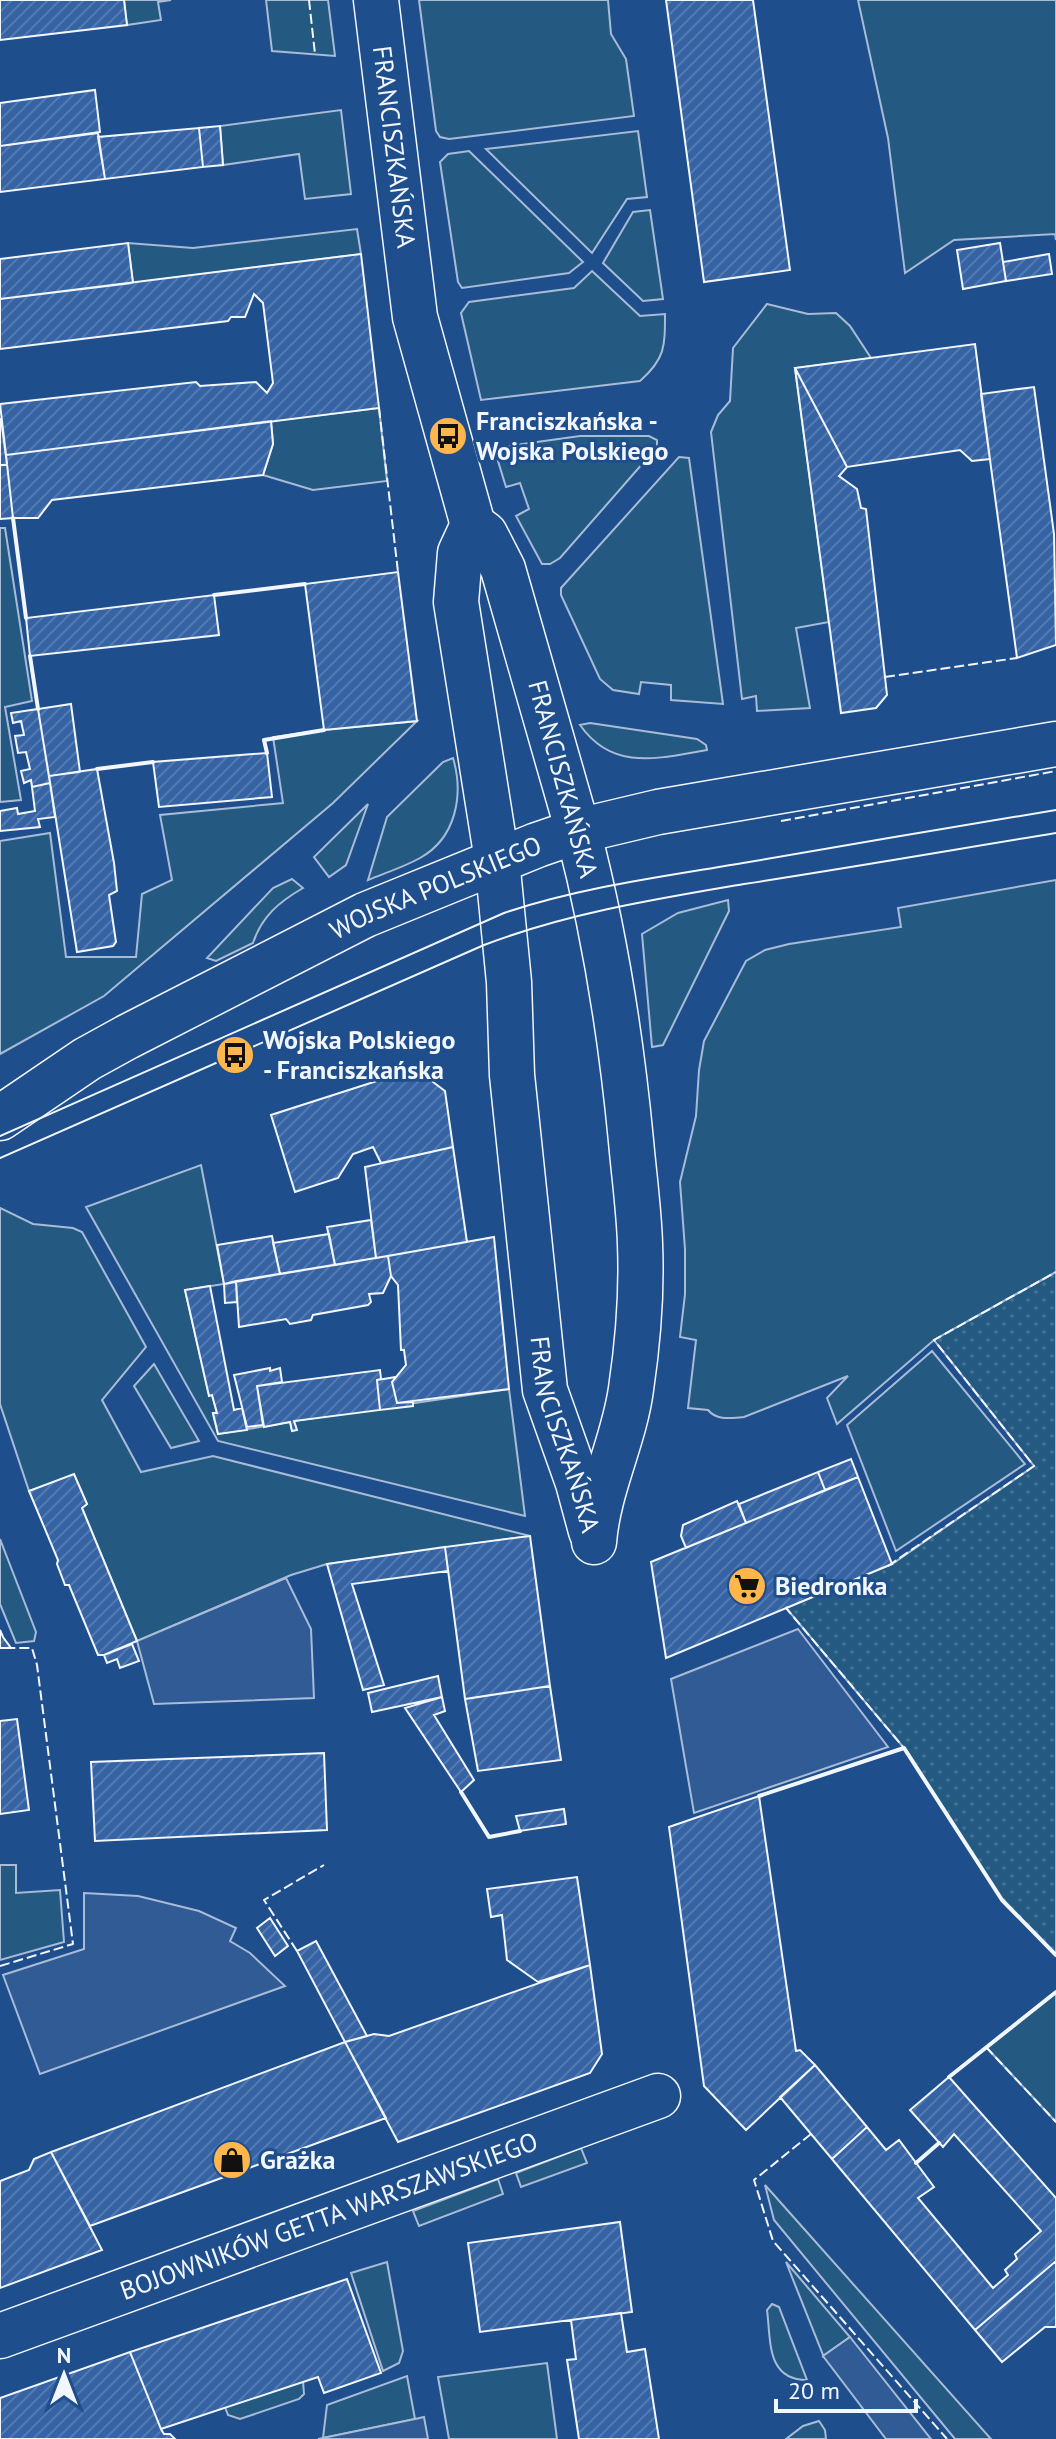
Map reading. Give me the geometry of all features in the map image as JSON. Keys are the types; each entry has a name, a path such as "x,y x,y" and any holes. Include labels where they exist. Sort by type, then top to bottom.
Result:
{"main road":[{"name":"FRANCISZKAŃSKA","path":"376,0 415,317 473,525 485,534 503,569 578,831 598,910 618,1021 641,1247 641,1285 631,1390 601,1496 594,1542 578,1483 545,1390 512,1075 509,982 497,860 456,602 460,553 473,525"},
{"name":"WOJSKA POLSKIEGO","path":"0,1118 87,1059 365,915 497,860 578,831 760,793 1056,744"},
{"name":"BOJOWNIKÓW GETTA WARSZAWSKIEGO","path":"0,2336 658,2096"}],"shaded area":[{"path":"124,0 171,0 158,2 161,20 127,25"},
{"path":"266,0 328,0 335,56 272,51"},
{"path":"419,0 608,0 611,34 626,59 634,116 449,139 440,137 436,131"},
{"path":"858,0 1056,0 1056,240 1055,234 954,240 905,273 888,138"},
{"path":"341,110 351,194 305,199 299,154 223,165 220,126"},
{"path":"638,131 647,197 627,199 592,253 486,149"},
{"path":"469,151 583,262 569,273 462,288 458,282 440,162 448,154"},
{"path":"650,210 663,299 643,301 603,263 633,212"},
{"path":"357,229 361,254 133,283 128,243 193,248"},
{"path":"592,271 640,316 665,314 662,352 648,373 640,381 481,400 461,313 469,302 574,288"},
{"path":"767,304 808,314 836,313 850,326 871,358 795,368 829,622 796,628 810,708 757,711 756,696 742,699 711,432 718,415 730,401 733,348"},
{"path":"379,408 387,481 313,490 263,475 273,444 271,421"},
{"path":"580,436 649,436 657,440 657,447 560,558 550,564 542,564 516,516 529,509 520,483 506,487 494,448"},
{"path":"679,457 689,458 723,704 671,700 671,685 641,682 639,694 613,690 600,679 561,595 561,588"},
{"path":"0,528 5,528 32,701 5,707 21,800 0,802"},
{"path":"417,721 333,803 104,996 0,1054 0,841 50,833 66,957 136,957 142,894 172,880 160,815 283,803 273,737"},
{"path":"590,723 697,739 706,745 707,750 654,758 622,756 593,740 580,725"},
{"path":"453,758 457,801 442,839 420,858 368,880 387,817 443,762"},
{"path":"368,804 346,865 329,877 314,857"},
{"path":"292,879 303,888 272,911 253,943 216,961 207,958 273,888"},
{"path":"1056,880 1056,1272 934,1340 837,1424 827,1398 848,1376 744,1417 720,1417 708,1410 688,1408 696,1340 680,1337 685,1294 685,1249 680,1182 696,1116 704,1041 746,961 765,950 789,944 901,927 898,908"},
{"path":"728,900 729,911 663,1045 652,1047 642,934 678,913"},
{"path":"201,1165 224,1284 185,1290 209,1395 212,1395 217,1413 213,1414 218,1434 290,1422 292,1430 296,1429 294,1421 509,1389 525,1516 218,1441 86,1207"},
{"path":"0,1208 33,1224 73,1228 82,1232 146,1347 102,1400 141,1472 213,1456 530,1536 327,1564 291,1575 137,1641 82,1508 87,1504 74,1475 29,1491 0,1404"},
{"path":"1056,1272 1056,1955 1002,1900 904,1748 786,1608 892,1564 1034,1466 934,1340"},
{"path":"932,1351 1025,1464 896,1551 847,1425"},
{"path":"154,1364 199,1441 171,1448 134,1386"},
{"path":"0,1539 36,1632 34,1641 16,1643 0,1604"},
{"path":"286,1578 311,1629 314,1698 154,1704 137,1641"},
{"path":"798,1629 888,1747 694,1813 671,1679"},
{"path":"0,1865 16,1865 16,1893 60,1890 64,1942 0,1960"},
{"path":"84,1893 138,1896 199,1911 236,1928 230,1941 250,1953 285,1986 40,2074 3,1975 84,1949"},
{"path":"1056,1992 1056,2122 986,2047"},
{"path":"581,2148 587,2163 521,2187 516,2173"},
{"path":"498,2179 503,2194 419,2226 413,2211"},
{"path":"765,2185 991,2439 955,2439 774,2220"},
{"path":"387,2262 403,2351 399,2363 383,2371 351,2273"},
{"path":"786,2262 850,2337 823,2356 823,2355"},
{"path":"772,2304 779,2307 807,2380 794,2378 777,2366 767,2310"},
{"path":"850,2337 931,2439 886,2439 823,2356"},
{"path":"547,2363 557,2439 449,2439 438,2377"},
{"path":"407,2376 415,2419 323,2438 327,2405"},
{"path":"303,2381 304,2394 299,2399 240,2419 228,2415 225,2407"},
{"path":"424,2417 428,2439 318,2439 415,2419"},
{"path":"819,2421 826,2439 786,2439 803,2426"}],"building":[{"path":"0,0 124,0 127,25 0,40"},
{"path":"666,0 753,0 790,270 704,282"},
{"path":"95,90 100,132 0,146 0,103"},
{"path":"220,126 223,165 203,167 199,128"},
{"path":"199,128 203,167 105,179 98,137"},
{"path":"98,133 105,179 0,192 0,146"},
{"path":"128,243 133,283 0,299 0,259"},
{"path":"1000,243 1006,281 963,289 957,250"},
{"path":"361,254 379,408 6,455 0,404 196,382 200,386 256,382 267,393 273,383 263,303 254,294 245,317 231,317 228,321 0,349 0,299"},
{"path":"1049,254 1052,274 1006,281 1003,262"},
{"path":"975,344 990,459 972,461 960,450 847,467 795,368"},
{"path":"795,368 847,467 839,476 857,489 861,508 866,509 887,695 876,708 841,713"},
{"path":"1034,387 1054,534 1056,645 1017,658 981,394"},
{"path":"0,419 7,464 0,465"},
{"path":"271,421 273,444 263,475 52,500 38,518 13,518 6,455"},
{"path":"7,464 13,518 0,519 0,465"},
{"path":"398,572 417,721 324,730 305,584"},
{"path":"214,595 219,635 30,656 26,618"},
{"path":"71,704 80,772 49,776 38,709"},
{"path":"38,709 50,783 32,787 31,780 24,783 21,771 30,769 26,752 18,753 15,736 24,735 21,721 13,723 11,713"},
{"path":"267,753 272,797 159,807 153,762"},
{"path":"97,769 114,863 117,891 109,895 116,942 113,946 77,952 49,776"},
{"path":"50,783 55,817 38,819 40,827 0,831 0,811 17,808 18,814 35,811 32,787"},
{"path":"417,1070 445,1091 453,1147 381,1163 373,1147 353,1154 338,1178 295,1192 271,1115"},
{"path":"453,1147 467,1242 376,1258 365,1167"},
{"path":"371,1220 376,1258 335,1265 327,1227"},
{"path":"329,1234 335,1265 280,1274 273,1243"},
{"path":"272,1236 280,1274 224,1284 217,1245"},
{"path":"494,1237 509,1389 397,1403 392,1382 406,1365 404,1350 401,1350 398,1285 391,1276 388,1256"},
{"path":"388,1256 391,1276 383,1293 369,1294 371,1302 368,1305 313,1315 311,1320 290,1324 286,1319 239,1327 236,1281"},
{"path":"236,1281 237,1302 225,1303 224,1284"},
{"path":"210,1286 234,1410 242,1408 247,1430 218,1434 213,1413 217,1413 212,1395 209,1396 185,1290"},
{"path":"270,1368 270,1371 280,1368 282,1382 257,1386 263,1425 247,1427 234,1375"},
{"path":"380,1370 381,1379 377,1380 380,1410 294,1421 297,1430 292,1431 290,1422 264,1427 257,1386"},
{"path":"396,1377 392,1382 397,1403 413,1402 413,1406 380,1410 377,1380"},
{"path":"851,1459 858,1477 825,1490 818,1472"},
{"path":"818,1472 825,1490 746,1523 739,1504"},
{"path":"74,1474 87,1504 82,1508 137,1641 104,1655 98,1655 69,1585 65,1585 58,1560 29,1491"},
{"name":"Biedronka","path":"858,1477 892,1564 666,1658 651,1562"},
{"path":"737,1501 746,1523 686,1548 681,1536 683,1525"},
{"path":"530,1536 550,1686 465,1699 445,1547"},
{"path":"445,1547 448,1571 352,1584 384,1685 363,1690 327,1564"},
{"path":"0,1630 3,1637 11,1648 0,1648"},
{"path":"132,1644 139,1661 120,1668 117,1659 107,1663 104,1655"},
{"path":"438,1676 442,1697 372,1712 368,1693"},
{"path":"550,1686 561,1760 478,1771 465,1699"},
{"path":"442,1697 445,1711 434,1715 474,1780 461,1792 405,1708"},
{"path":"17,1719 29,1810 0,1814 0,1721"},
{"path":"324,1753 327,1830 95,1841 91,1762"},
{"path":"759,1796 796,2051 800,2050 815,2065 746,2130 704,2086 669,1827"},
{"path":"564,1809 566,1824 520,1831 516,1816"},
{"path":"577,1877 590,1965 538,1982 507,1960 502,1915 491,1917 487,1889"},
{"path":"270,1918 288,1946 275,1956 257,1928"},
{"path":"316,1941 367,2036 345,2042 297,1951"},
{"path":"590,1965 602,2054 590,2073 398,2142 345,2042 374,2034 389,2036"},
{"path":"345,2042 386,2118 90,2226 51,2152"},
{"path":"815,2065 867,2127 832,2159 780,2097"},
{"path":"949,2077 1056,2198 1056,2261 975,2330 832,2159 867,2127 886,2150 899,2140 934,2187 918,2198 993,2288 1008,2275 1005,2270 1017,2259 1015,2254 1041,2231 954,2134 943,2147 910,2110"},
{"path":"51,2152 102,2250 0,2288 0,2181 29,2170 34,2159"},
{"path":"620,2222 632,2312 480,2332 468,2243"},
{"path":"1056,2261 1056,2327 1045,2327 1002,2362 975,2330"},
{"path":"347,2279 381,2373 324,2393 318,2377 161,2429 130,2352"},
{"path":"621,2313 627,2352 645,2349 659,2439 579,2439 567,2360 576,2359 571,2320"},
{"path":"130,2352 161,2429 175,2439 0,2439 0,2398"}],"tram line":[{"path":"0,1136 504,913 533,904 622,884 1056,810"},
{"path":"0,1158 484,945 548,924 645,901 1056,833"}],"fence":[{"path":"309,0 315,54"},
{"path":"379,408 398,572"},
{"path":"885,677 1017,658"},
{"path":"781,821 1056,771"},
{"path":"888,1566 1034,1466 934,1340 1056,1272"},
{"path":"788,1607 904,1748 1002,1900 1056,1955"},
{"path":"0,1966 73,1944 37,1665 32,1648 11,1648"},
{"path":"297,1951 264,1900 324,1865"},
{"path":"986,2047 1056,2122"},
{"path":"811,2134 754,2180 773,2241 947,2439"}],"wall":[{"path":"13,518 26,618"},
{"path":"214,595 305,584"},
{"path":"30,656 38,709"},
{"path":"267,753 264,740 324,730"},
{"path":"97,769 153,762"},
{"path":"759,1796 904,1748 1002,1900 1056,1955"},
{"path":"461,1792 489,1837 520,1831"},
{"path":"949,2077 1056,1992"},
{"path":"916,2163 939,2143"}],"place":[{"name":"Franciszkańska - Wojska Polskiego","path":"448,436"},
{"name":"Wojska Polskiego - Franciszkańska","path":"235,1055"},
{"name":"Biedronka","path":"747,1586"},
{"name":"Grażka","path":"232,2160"}]}
